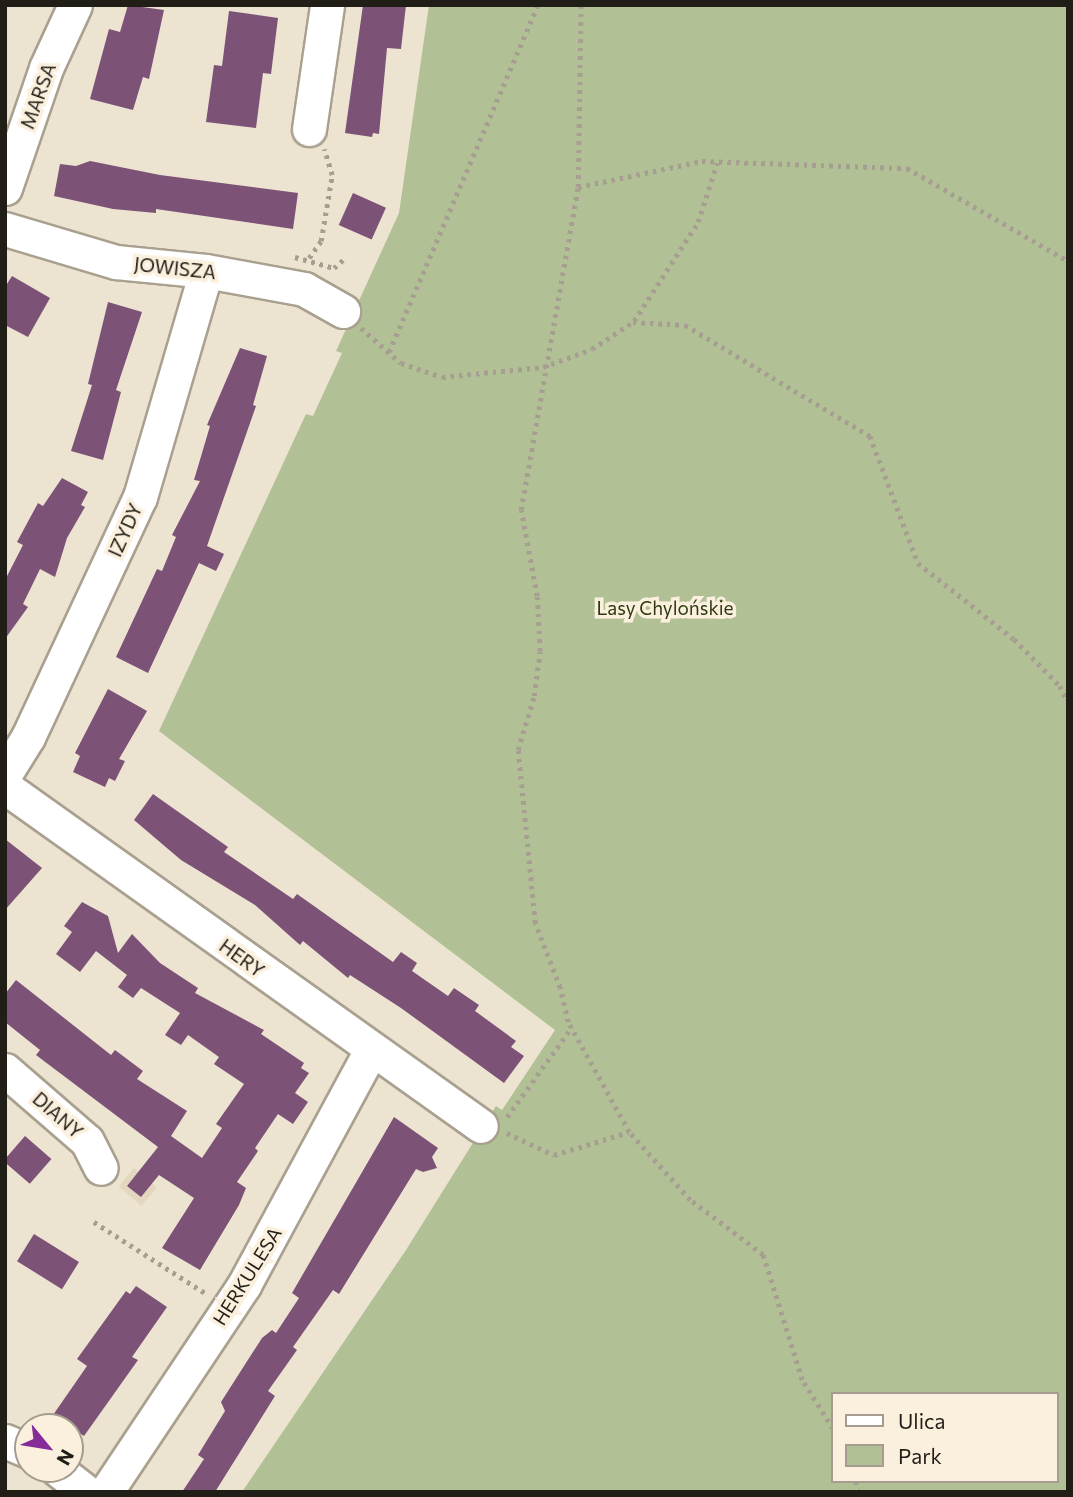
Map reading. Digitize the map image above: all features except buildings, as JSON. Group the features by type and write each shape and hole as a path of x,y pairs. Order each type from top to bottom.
{"street":[{"name":"MARSA","path":"5,188 46,68 75,5"},
{"path":"309,129 327,5"},
{"name":"JOWISZA","path":"5,229 86,256 206,271 304,289 343,311"},
{"name":"IZYDY","path":"5,774 28,737 140,496 206,271"},
{"name":"HERY","path":"5,787 371,1050 484,1125"},
{"name":"HERKULESA","path":"107,1492 258,1261 371,1050"},
{"name":"DIANY","path":"5,1070 87,1141 101,1168"}],"path":[{"path":"389,352 538,5"},
{"path":"581,5 578,187 543,367 521,510 537,596 540,650 534,696 518,750 535,923 572,1027 629,1132 690,1200 763,1255 802,1380 832,1427"},
{"path":"309,129 330,160 332,175 321,241 309,258"},
{"path":"578,187 702,161 907,168 1068,261"},
{"path":"343,311 401,363 442,377 543,367 592,349 633,322 698,222 717,163"},
{"path":"633,322 685,325 870,436 918,563 1014,639 1060,686 1068,702"},
{"path":"484,1125 507,1117 572,1027"},
{"path":"484,1125 554,1155 629,1132"},
{"path":"94,1222 211,1297"}],"shaded area":[{"path":"134,1168 157,1187 142,1206 119,1186"}],"green space":[{"name":"Lasy Chylońskie","path":"429,5 1068,5 1068,1492 242,1492 406,1250 496,1106 502,1110 555,1030 159,731 306,414 313,416 342,353 336,351 399,213"}]}
